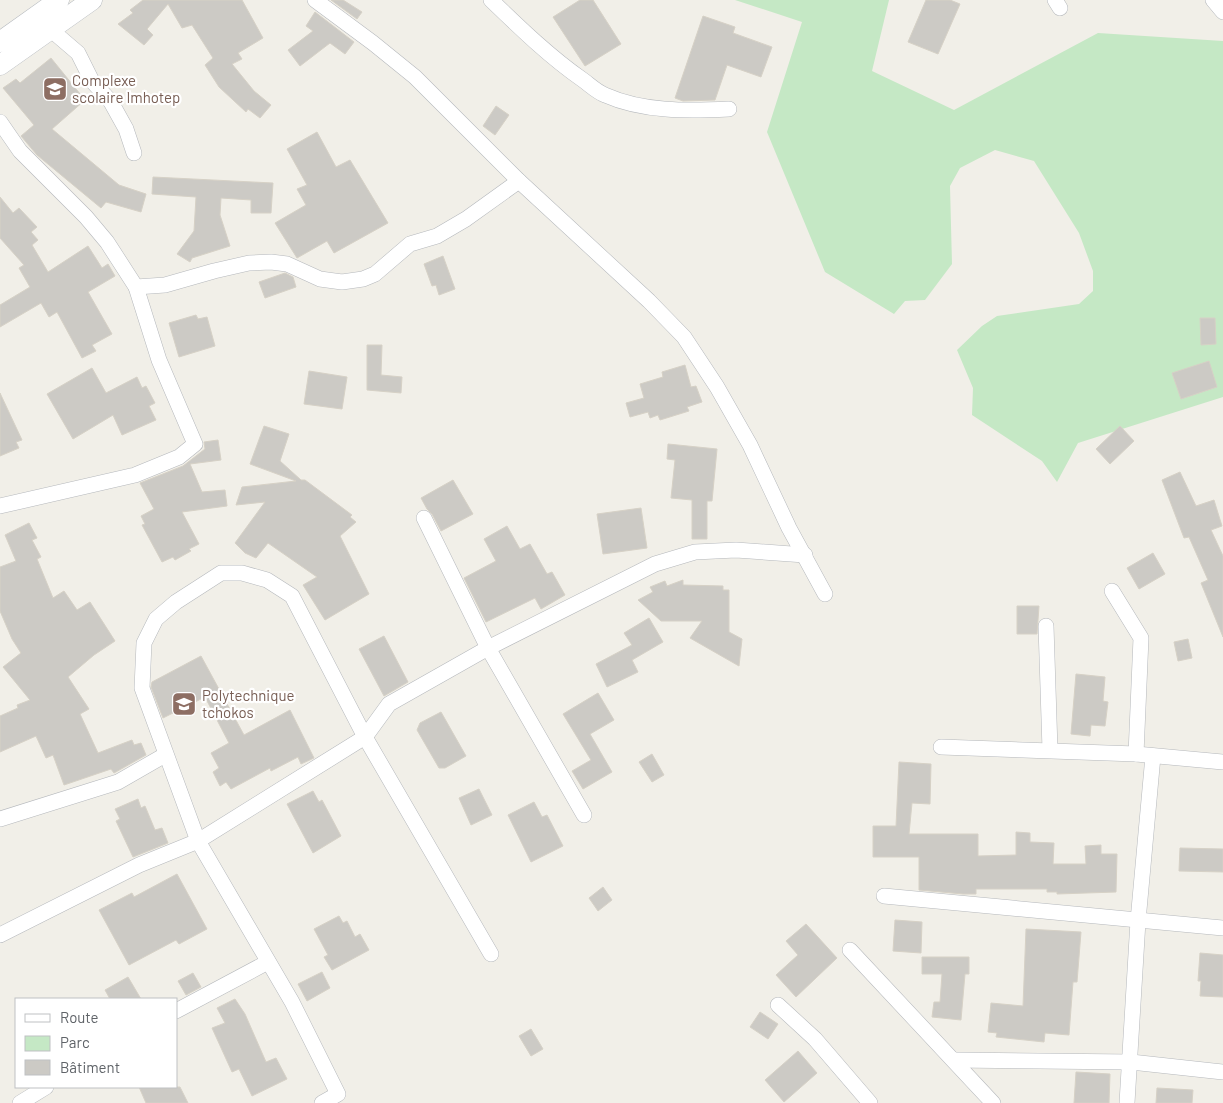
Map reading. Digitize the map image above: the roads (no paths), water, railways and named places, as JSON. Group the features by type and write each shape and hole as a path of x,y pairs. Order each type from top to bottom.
{"main road":[{"path":"0,42 59,0"},
{"path":"0,64 92,0"}],"street":[{"path":"315,0 374,43 415,77 519,181 649,301 684,337 717,387 750,445 789,528 825,594"},
{"path":"491,0 568,70 603,95 623,102 653,108 695,111 729,109"},
{"path":"1213,0 1223,12"},
{"path":"50,29 78,53 92,82 111,102 126,128 134,153"},
{"path":"0,122 20,152 86,217 102,236 136,287 160,360 194,444 179,456 135,474 0,506"},
{"path":"136,287 165,285 231,267 271,262 287,264 320,279 342,282 363,279 375,274 410,244 437,236 466,219 519,181"},
{"path":"424,518 488,648 584,815"},
{"path":"0,935 139,865 198,841 365,737 389,704 488,648 655,564 695,552 736,550 805,555"},
{"path":"322,1103 338,1094 292,1002 198,841 142,688 144,643 156,619 176,602 221,573 242,573 267,580 292,596 365,737 491,954"},
{"path":"1112,591 1141,638 1136,754"},
{"path":"1046,626 1050,750"},
{"path":"941,747 1136,754 1223,762"},
{"path":"0,819 118,782 165,755"},
{"path":"1128,1103 1138,921 1153,756"},
{"path":"884,896 1223,928"},
{"path":"850,950 993,1103"},
{"path":"178,1010 268,962"},
{"path":"778,1005 814,1039 870,1103"},
{"path":"954,1060 1130,1062 1223,1072"},
{"path":"20,1103 44,1088"}],"place":[{"name":"Complexe scolaire Imhotep","path":"55,89"},
{"name":"Polytechnique tchokos","path":"184,704"}]}
